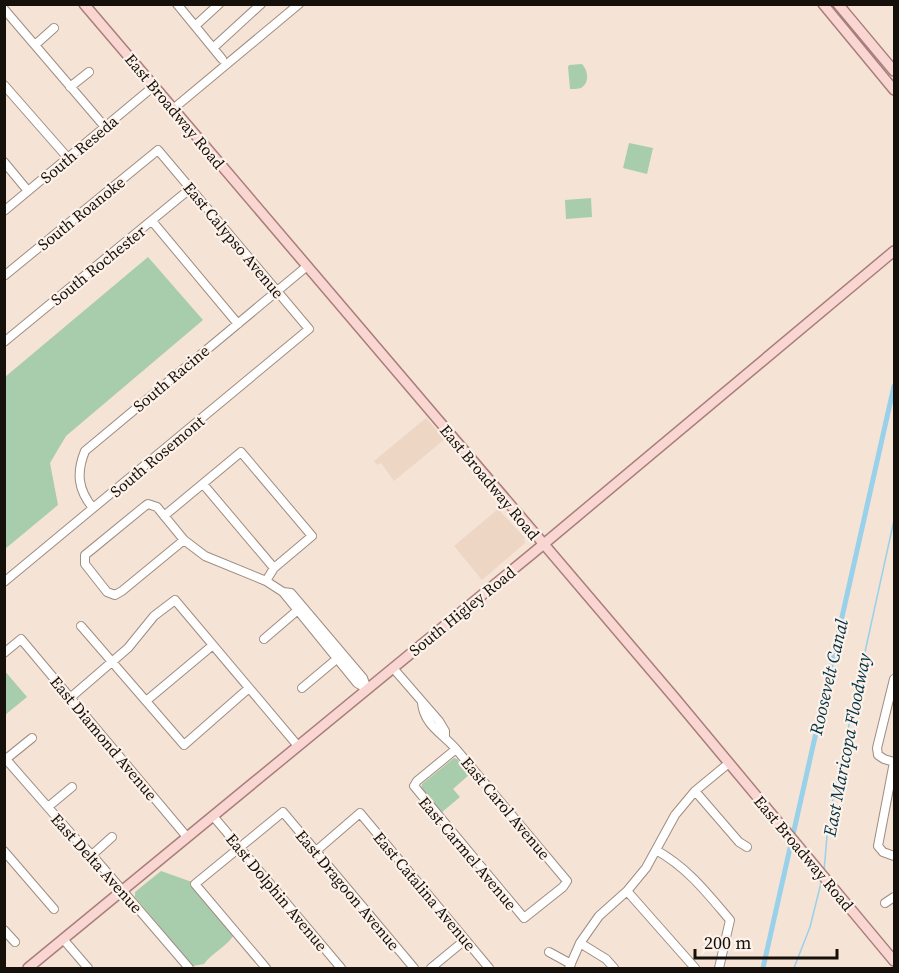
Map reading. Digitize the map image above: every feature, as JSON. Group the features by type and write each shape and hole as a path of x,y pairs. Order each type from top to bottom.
{"main road":[{"name":"East Broadway Road","path":"84,4 894,960"},
{"path":"838,4 894,71"},
{"path":"823,5 836,11 849,25 855,24"},
{"path":"823,5 894,90"},
{"name":"South Higley Road","path":"28,969 894,252"}],"street":[{"path":"195,26 219,4"},
{"path":"213,48 261,4"},
{"path":"173,109 299,4"},
{"path":"177,5 222,59"},
{"path":"4,9 105,127"},
{"path":"35,45 54,28"},
{"path":"70,87 89,72"},
{"path":"4,85 68,158"},
{"name":"South Reseda","path":"4,211 154,86"},
{"name":"East Calypso Avenue","path":"158,150 309,329"},
{"name":"South Roanoke","path":"4,276 158,150"},
{"path":"4,162 28,191"},
{"name":"South Rochester","path":"4,342 191,189"},
{"path":"152,221 238,324"},
{"name":"South Racine","path":"93,508 85,498 79,484 78,473 86,452 306,267"},
{"name":"South Rosemont","path":"4,582 309,329"},
{"path":"165,516 241,452 312,536 274,568 266,580"},
{"path":"203,484 274,568"},
{"path":"184,540 118,594 107,592 85,564 85,555 145,506 148,504 157,507 184,540 205,556 266,580 283,592 291,593 300,609 340,656 363,678 368,689"},
{"path":"70,698 112,663 128,648 154,616 175,600 298,746"},
{"path":"264,639 300,609"},
{"path":"81,626 184,745 249,688"},
{"name":"East Diamond Avenue","path":"4,653 21,639 187,837"},
{"path":"146,702 213,645"},
{"path":"302,688 340,656"},
{"name":"East Carol Avenue","path":"393,668 422,703 422,710 432,727 439,735 445,736 567,881 563,887 524,918"},
{"path":"894,679 891,709 877,748 878,755 894,762 878,846 883,852 894,856"},
{"path":"5,758 32,738"},
{"name":"East Carmel Avenue","path":"456,749 414,786 524,918"},
{"name":"East Delta Avenue","path":"5,758 74,837 93,855 189,969"},
{"path":"549,952 570,966 580,944 599,916 627,891 646,868 675,815 695,791 729,763"},
{"path":"48,807 72,787"},
{"path":"695,791 739,842 747,848"},
{"name":"East Dragoon Avenue","path":"240,847 283,812 414,969"},
{"name":"East Catalina Avenue","path":"316,851 360,813 489,969"},
{"name":"East Dolphin Avenue","path":"213,816 341,969"},
{"path":"93,855 112,837"},
{"path":"240,847 195,884 266,969"},
{"path":"656,850 686,869 730,920 719,969"},
{"path":"4,851 54,909"},
{"path":"627,891 695,969"},
{"path":"885,903 894,897"},
{"path":"4,930 15,942"},
{"path":"63,939 88,969"},
{"path":"431,969 465,940"},
{"path":"580,944 606,959 614,969"}],"shaded area":[{"path":"426,418 445,439 394,481 381,463 377,465 374,461"},
{"path":"498,509 524,537 525,543 482,580 454,546"}],"green space":[{"path":"582,64 587,73 586,83 581,88 570,89 568,67"},
{"path":"629,143 653,148 647,174 623,168"},
{"path":"591,198 592,217 566,219 565,200"},
{"path":"148,257 203,320 66,436 50,463 58,505 5,549 5,377"},
{"path":"4,670 27,697 5,715 4,715"},
{"path":"454,758 470,774 453,789 460,797 441,813 421,789 422,784"},
{"path":"161,871 192,882 194,890 233,936 204,964 193,966 135,897 135,892"}],"waterway":[{"name":"Roosevelt Canal","path":"763,968 894,386"},
{"name":"East Maricopa Floodway","path":"824,871 834,793 894,520"},
{"name":"East Maricopa Floodway","path":"794,968 810,927 822,879"}]}
